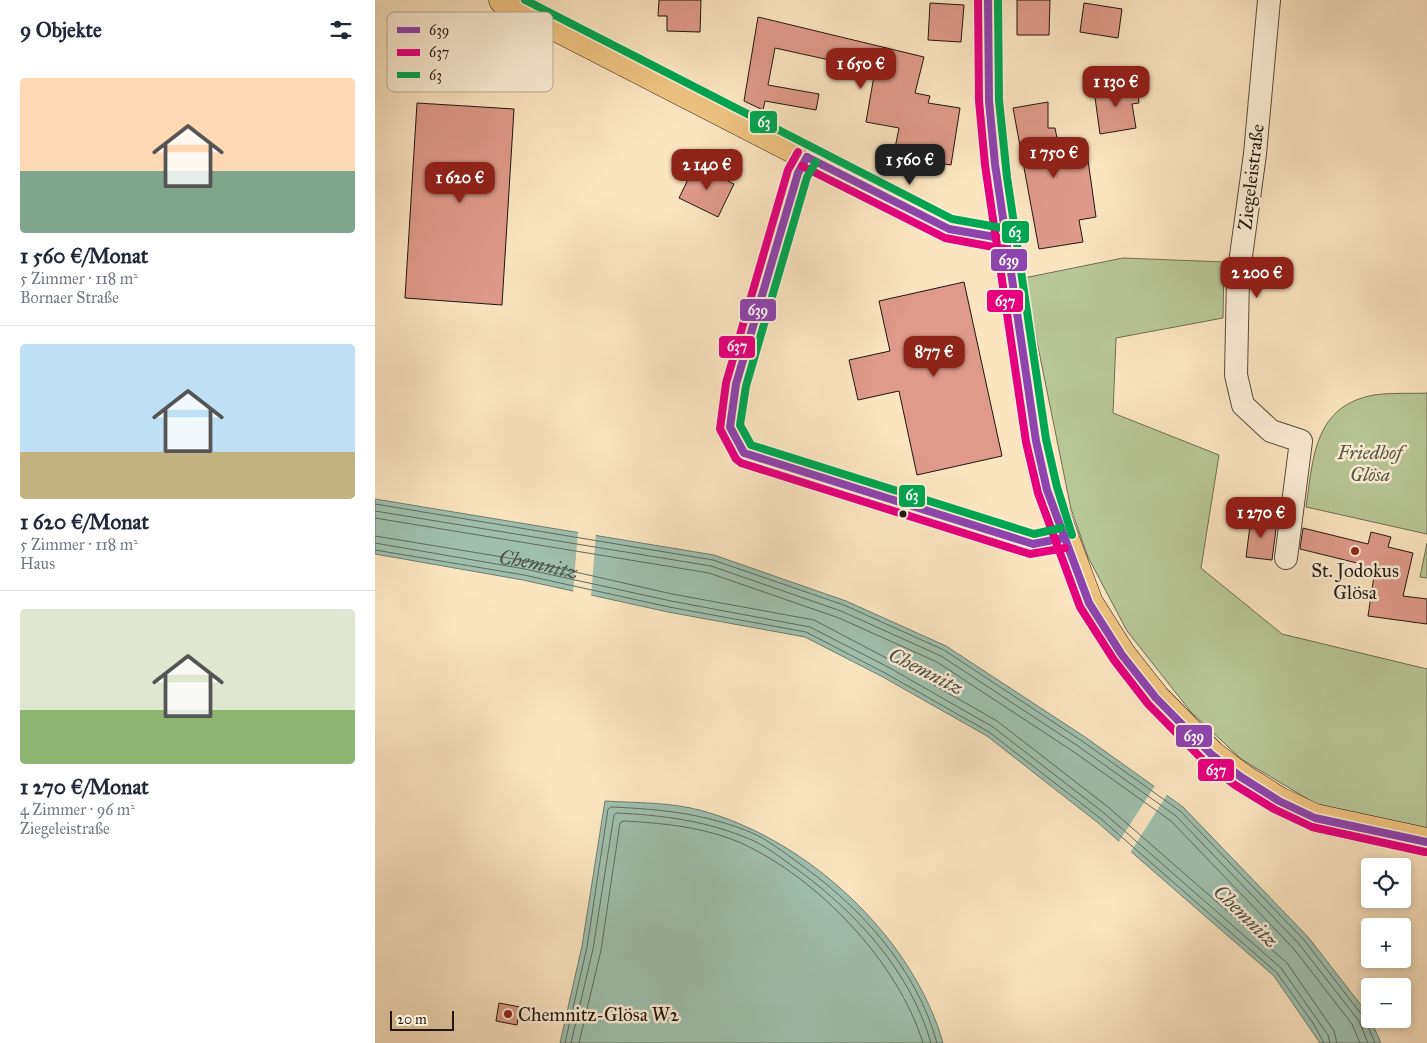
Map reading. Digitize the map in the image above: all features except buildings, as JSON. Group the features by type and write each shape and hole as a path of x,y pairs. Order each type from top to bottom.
{"main road":[{"path":"503,0 526,12"},
{"path":"988,0 989,101 1006,239 1036,441 1047,490 1089,603 1122,655 1156,698 1212,755 1241,777 1279,801 1315,818 1427,842"},
{"path":"553,26 949,229 1006,239"}],"street":[{"name":"Ziegeleistraße","path":"1269,0 1255,154 1238,278 1236,375 1243,405 1271,431 1301,441 1286,558"}],"green space":[{"path":"1123,258 1224,262 1223,318 1116,338 1113,413 1219,455 1201,568 1282,634 1427,669 1427,832 1316,804 1241,759 1191,712 1127,631 1088,557 1071,509 1024,278"},
{"name":"Friedhof Glösa","path":"1427,393 1427,534 1306,507 1314,455 1319,439 1326,425 1337,412 1351,403 1369,396"},
{"path":"1427,543 1427,578 1420,577"}],"water":[{"name":"Chemnitz","path":"375,499 714,555 846,601 946,646 1085,737 1183,807 1308,937 1361,1005 1361,1028 1374,1028 1381,1043 1320,1043 1274,976 1097,822 987,736 883,677 805,637 668,612 523,580 375,554"},
{"path":"605,801 666,804 703,811 742,825 781,845 817,869 851,898 882,931 908,966 928,1004 943,1043 560,1043 582,946"}],"pier":[{"path":"578,531 596,533 591,597 573,593"},
{"path":"1156,784 1168,793 1130,853 1118,843"}],"transit line":[{"name":"63","path":"525,0 548,12"},
{"name":"637","path":"978,0 979,101 985,165 1026,442 1038,493 1080,607 1114,660 1148,704 1205,762 1235,785 1274,809 1312,827 1425,852"},
{"name":"639","path":"988,0 989,101 995,164 1036,441 1047,490 1089,603 1122,655 1156,698 1212,755 1241,777 1279,801 1315,818 1427,842"},
{"name":"63","path":"998,0 999,100 1007,177 1046,439 1057,487 1072,535"},
{"name":"63","path":"553,14 952,219 1008,229"},
{"name":"637","path":"798,152 788,170 726,383 720,429 736,459 741,463 1030,554 1065,548"},
{"name":"639","path":"807,157 798,173 736,384 730,427 744,453 1033,544 1063,538"},
{"name":"639","path":"807,157 949,229 1006,239"},
{"name":"63","path":"816,162 807,177 746,386 740,425 751,445 1034,534 1061,528"},
{"name":"637","path":"802,166 945,238 1004,249"}],"place":[{"name":"St. Jodokus Glösa","path":"1355,551"},
{"name":"Chemnitz-Glösa W2","path":"508,1014"}]}
